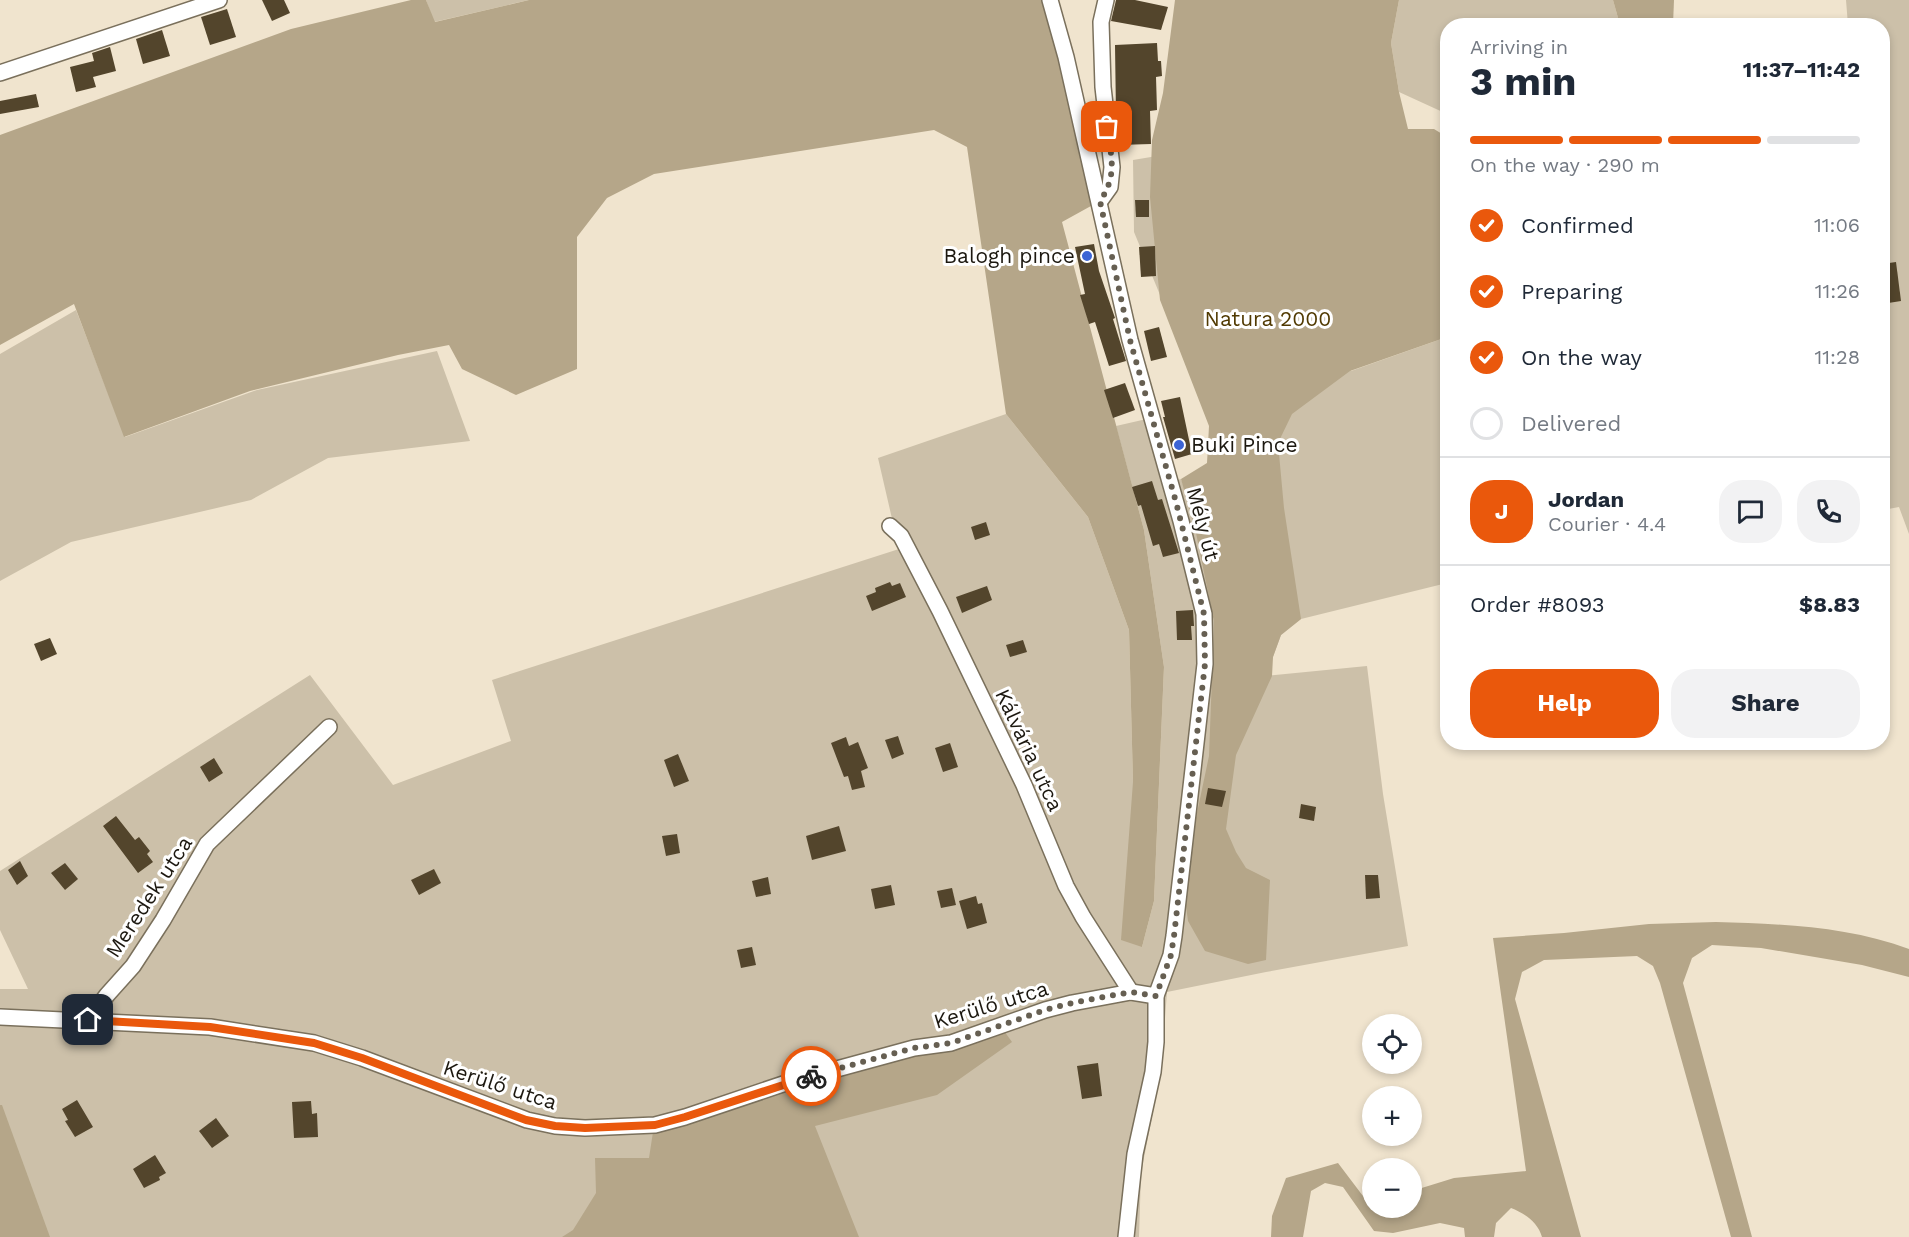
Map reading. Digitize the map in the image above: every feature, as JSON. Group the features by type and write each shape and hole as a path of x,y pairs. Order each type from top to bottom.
{"street":[{"path":"0,73 219,0"},
{"name":"Mély út","path":"1050,0 1100,201 1130,340 1181,521 1204,614 1206,631 1205,664 1174,936 1171,955 1156,996"},
{"path":"1100,201 1110,187 1112,167 1102,87 1101,22 1106,0"},
{"name":"Kálvária utca","path":"890,526 901,536 940,611 1024,785 1066,886 1131,992"},
{"name":"Meredek utca","path":"88,1020 107,994 133,966 164,920 207,844 329,727"},
{"name":"Kerülő utca","path":"0,1017 210,1027 314,1043 362,1058 526,1120 555,1126 585,1128 655,1125 789,1082 914,1048 951,1043 1045,1010 1131,992 1156,996"},
{"path":"1126,1237 1135,1154 1153,1072 1156,1042 1156,996"}],"green space":[{"path":"411,0 426,0 435,22 529,0 1050,0 1100,201 1062,222 1144,530 1164,667 1154,901 1142,947 1121,940 1133,782 1129,630 1088,517 1006,414 967,147 934,130 654,174 607,198 577,237 577,369 516,395 462,369 449,345 250,391 124,437 74,304 0,345 0,135 291,29"},
{"path":"426,0 529,0 434,22"},
{"name":"Natura 2000","path":"1175,0 1399,0 1391,43 1408,129 1434,129 1440,133 1440,339 1350,371 1292,414 1278,443 1284,508 1301,619 1281,635 1273,657 1272,676 1236,755 1226,829 1246,868 1270,880 1266,960 1248,964 1205,951 1188,921 1184,892 1186,865 1209,756 1214,622 1196,533 1181,479 1207,463 1209,426 1160,300 1150,197 1152,140 1163,93"},
{"path":"1399,0 1613,0 1618,18 1440,18 1440,111 1399,92 1391,43"},
{"path":"1613,0 1674,0 1673,18 1618,18"},
{"path":"1846,0 1909,0 1909,534 1899,507 1890,509 1890,18 1847,18"},
{"path":"1157,156 1351,371 1440,339 1440,585 1301,619 1281,635 1266,676 1367,666 1383,794 1408,946 1167,992 1161,1071 1141,1173 1139,1237 0,1237 0,989 28,989 0,930 0,871 310,675 393,785 511,741 492,680 899,549 878,458 1006,414 1088,517 1129,630 1133,782 1142,947 1154,901 1164,667 1144,530 1116,426 1151,418 1171,482 1181,479 1183,484 1211,466 1215,428 1134,232 1133,160","holes":["1199,542 1222,622 1212,682 1214,622"]},
{"path":"76,310 125,437 257,390 437,351 470,441 328,458 251,500 71,542 0,581 0,354"},
{"path":"1716,922 1789,925 1862,935 1909,949 1909,977 1862,965 1761,948 1712,945 1692,958 1683,983 1752,1237 1731,1237 1660,983 1653,966 1637,956 1544,960 1522,972 1515,999 1581,1237 1542,1237 1530,1219 1511,1208 1496,1223 1494,1237 1465,1237 1464,1228 1440,1223 1393,1233 1374,1231 1365,1218 1422,1218 1422,1188 1454,1178 1526,1171 1493,938 1649,924"},
{"path":"1002,1028 1012,1042 937,1095 815,1126 859,1237 562,1237 573,1230 596,1193 595,1158 649,1158 653,1132 704,1119 809,1083"},
{"path":"0,1105 2,1105 50,1237 0,1237"},
{"path":"1338,1163 1362,1195 1362,1214 1343,1187 1325,1183 1311,1191 1303,1237 1271,1237 1272,1216 1286,1178"}],"building":[{"path":"262,0 284,0 290,13 272,21"},
{"path":"1116,0 1135,0 1168,7 1161,30 1111,21"},
{"path":"227,9 236,37 210,45 201,17"},
{"path":"162,30 170,56 143,64 136,39"},
{"path":"1157,43 1162,76 1156,77 1157,110 1150,111 1151,144 1119,145 1115,45"},
{"path":"110,47 116,71 93,77 96,87 76,92 70,67 94,61 92,53"},
{"path":"36,94 39,107 0,114 0,101"},
{"path":"1135,200 1149,200 1149,217 1136,217"},
{"path":"1094,244 1099,271 1115,318 1113,319 1126,361 1109,366 1095,322 1089,324 1080,295 1085,294 1075,247"},
{"path":"1155,246 1156,276 1141,277 1139,247"},
{"path":"1896,262 1901,301 1890,303 1890,263"},
{"path":"1159,327 1167,357 1151,361 1144,331"},
{"path":"1125,383 1135,410 1113,418 1104,390"},
{"path":"1180,397 1192,454 1175,459 1163,417 1165,417 1161,401"},
{"path":"1152,481 1158,500 1162,499 1179,553 1163,557 1159,544 1153,546 1141,505 1138,506 1132,487"},
{"path":"986,522 990,535 975,540 971,527"},
{"path":"890,582 892,586 900,583 906,597 872,611 866,596 876,592 875,588"},
{"path":"987,586 992,600 962,613 956,597"},
{"path":"1193,610 1192,640 1177,640 1176,611"},
{"path":"50,638 57,654 41,661 34,644"},
{"path":"1023,640 1027,652 1010,657 1006,645"},
{"path":"898,736 904,754 892,759 885,740"},
{"path":"846,737 849,746 858,742 868,768 861,771 865,787 852,790 848,776 844,777 831,743"},
{"path":"950,743 958,767 943,772 935,748"},
{"path":"678,754 689,781 674,787 664,760"},
{"path":"214,758 223,773 209,782 200,767"},
{"path":"1208,788 1226,791 1222,807 1205,804"},
{"path":"1301,804 1316,807 1314,821 1299,818"},
{"path":"116,816 135,840 139,837 150,851 147,854 153,862 138,873 103,826"},
{"path":"839,826 846,851 812,860 806,836"},
{"path":"677,834 680,853 666,856 662,836"},
{"path":"20,861 28,876 17,885 8,870"},
{"path":"65,863 78,879 65,890 51,873"},
{"path":"434,869 441,883 419,895 411,880"},
{"path":"1365,875 1378,875 1380,898 1366,899"},
{"path":"768,877 771,894 756,897 752,881"},
{"path":"891,885 895,905 875,909 871,889"},
{"path":"952,888 956,905 941,908 937,891"},
{"path":"976,896 978,904 982,903 987,923 967,929 959,901"},
{"path":"752,947 756,965 741,968 737,950"},
{"path":"1098,1063 1102,1096 1082,1099 1077,1066"},
{"path":"77,1100 93,1127 75,1137 65,1121 68,1120 62,1109"},
{"path":"311,1101 312,1114 317,1113 318,1137 294,1138 292,1102"},
{"path":"216,1118 229,1136 212,1148 199,1131"},
{"path":"155,1155 166,1173 159,1177 160,1180 144,1188 133,1169"}],"way so far":[{"path":"811,1076 914,1048 951,1043 1045,1010 1072,1003 1131,992 1156,996 1171,955 1205,664 1204,614 1181,521 1130,340 1100,201 1110,187 1112,167 1107,127"}],"place":[{"name":"Balogh pince","path":"1087,256"},
{"name":"Buki Pince","path":"1179,445"}],"route":[{"path":"88,1020 210,1027 314,1043 362,1058 526,1120 555,1126 585,1128 655,1125 811,1076"}]}
